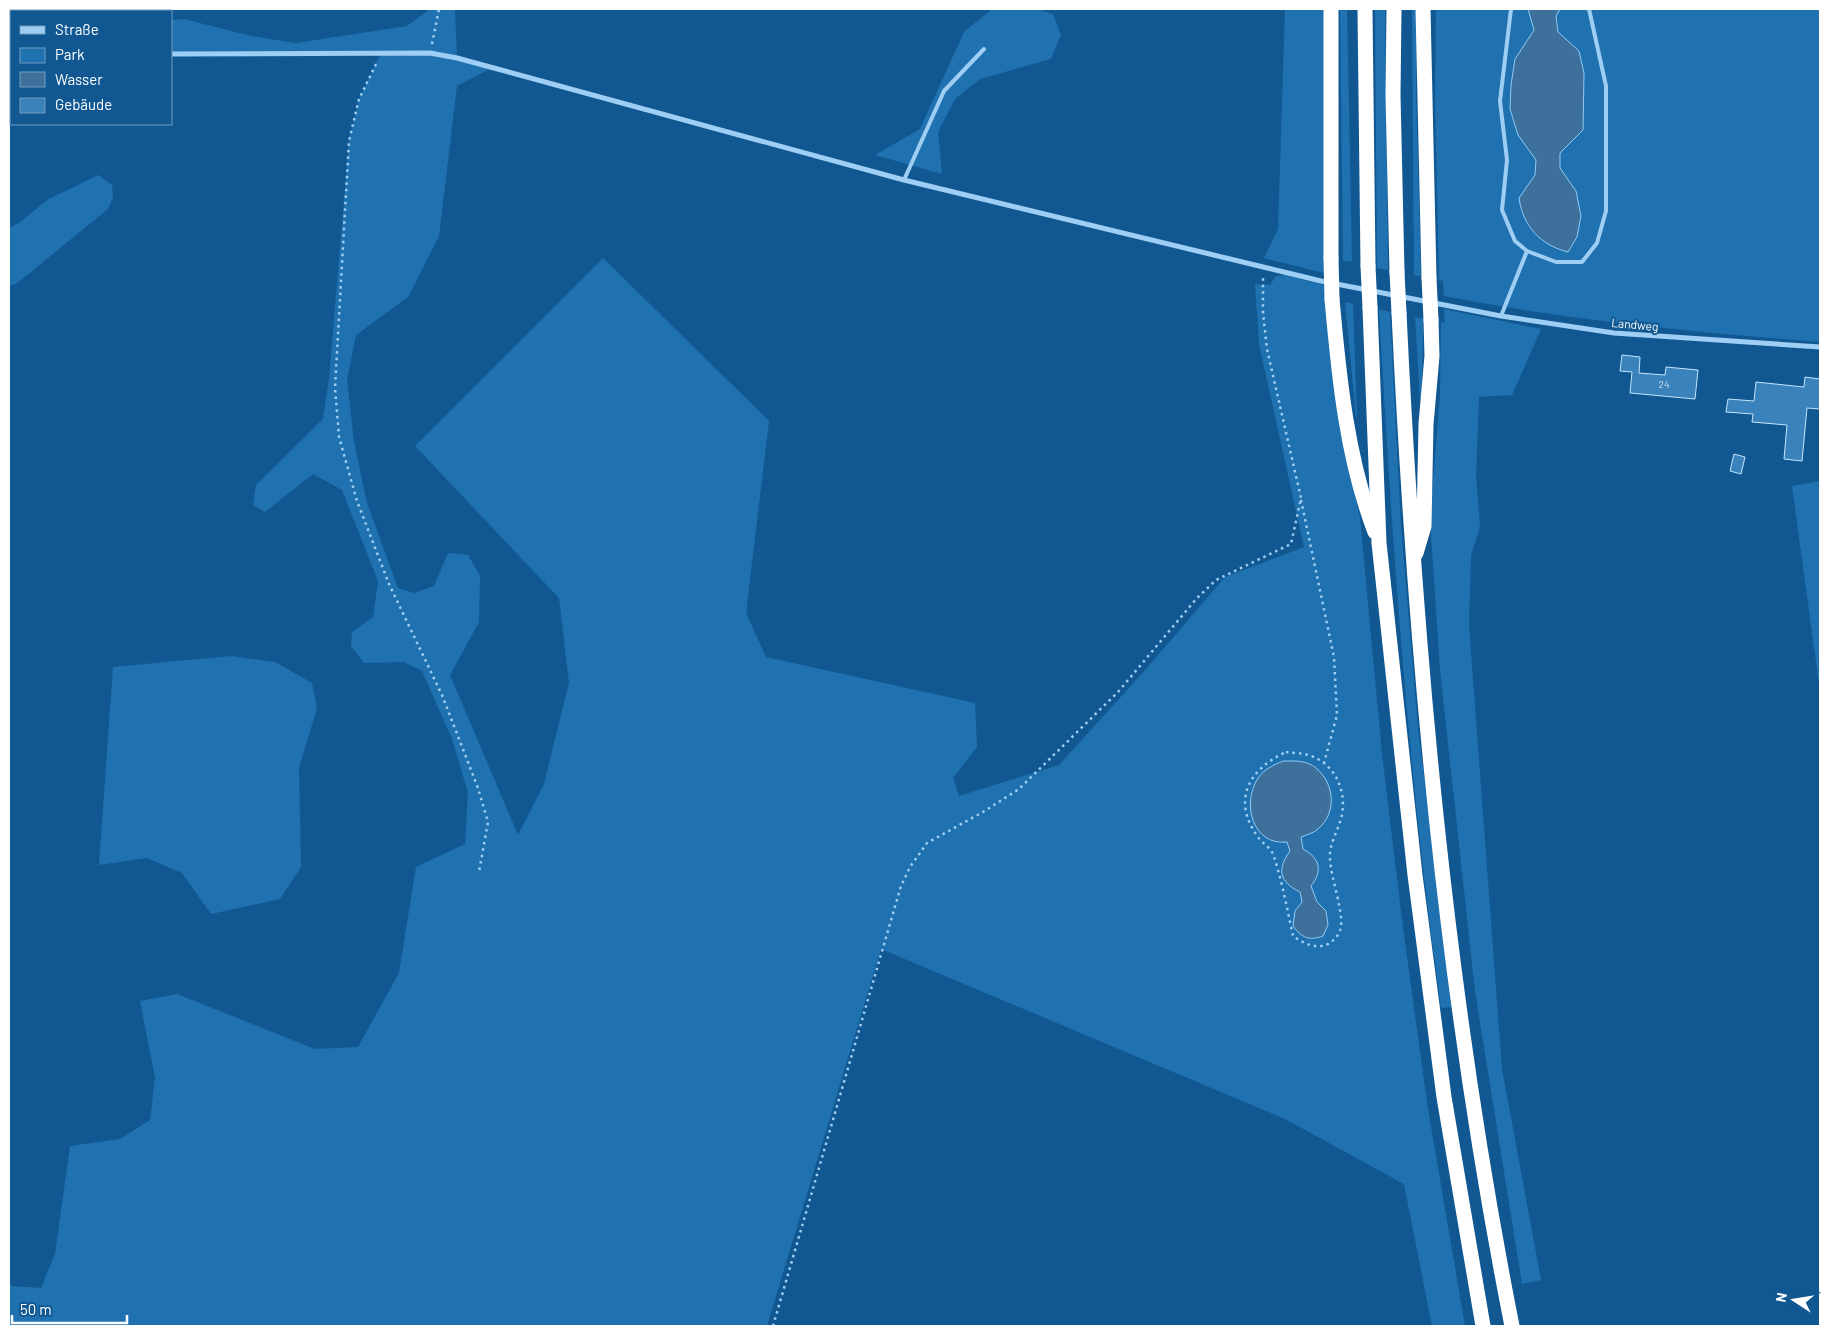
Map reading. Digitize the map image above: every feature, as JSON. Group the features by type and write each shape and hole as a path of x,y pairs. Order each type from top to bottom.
{"highway":[{"path":"1330,9 1332,300 1341,393 1366,508 1379,543"},
{"path":"1365,9 1364,100 1368,266 1379,543 1415,874 1432,1008 1459,1192 1483,1326"},
{"path":"1394,9 1393,95 1398,313 1412,564 1442,874 1473,1095 1512,1326"},
{"path":"1412,564 1424,526 1426,424 1432,356 1423,9"}],"street":[{"name":"Landweg","path":"172,54 430,53 457,58 904,180 1263,265 1320,281 1501,316 1614,333 1820,347"}],"lane":[{"path":"1511,9 1500,101 1507,160 1502,210 1515,241 1527,251 1556,262 1582,262 1597,243 1606,211 1606,86 1589,9"},
{"path":"904,180 944,91 984,49"},
{"path":"1501,316 1527,251"}],"path":[{"path":"430,53 439,9"},
{"path":"381,53 359,99 349,141 336,388 339,437 357,501 390,584 442,695 478,788 488,822 479,872"},
{"path":"1263,265 1263,313 1267,349 1301,498 1334,657 1337,715 1324,763"},
{"path":"773,1326 901,886 910,867 927,843 983,812 1019,789 1118,692 1197,598 1216,580 1291,544 1301,498"},
{"path":"1286,752 1309,755 1324,763 1337,775 1343,796 1341,818 1333,839 1330,857 1341,926 1336,939 1326,945 1307,945 1293,936 1272,852 1258,837 1246,811 1245,798 1252,777 1267,761 1286,752"}],"green space":[{"path":"430,9 455,9 457,58 492,68 457,86 439,236 408,297 356,335 347,380 354,442 367,503 398,588 414,593 434,586 448,553 468,555 480,576 479,622 450,675 518,835 544,784 569,683 559,598 415,446 603,258 769,421 746,613 766,657 975,703 977,747 953,778 959,796 1059,765 1146,669 1225,577 1304,547 1259,344 1255,284 1270,285 1276,276 1285,275 1324,285 1336,397 1360,518 1382,754 1403,928 1428,1109 1465,1326 1432,1326 1404,1184 1285,1119 881,949 767,1326 9,1326 9,1282 12,1286 41,1288 55,1254 70,1146 120,1139 150,1120 155,1078 140,1001 177,994 315,1049 358,1047 399,973 416,867 465,844 468,793 452,739 422,671 404,662 364,663 351,646 352,632 373,617 378,581 342,490 313,474 265,512 253,505 256,485 323,419 329,379 349,141 359,99 381,53 172,54 172,20 184,19 251,36 296,43 407,26"},
{"path":"1038,9 1053,14 1061,35 1051,59 980,79 955,99 938,132 942,174 875,155 920,129 964,32 991,10"},
{"path":"1285,9 1324,9 1324,273 1264,258 1278,229"},
{"path":"1340,9 1347,9 1352,262 1343,261"},
{"path":"1375,9 1385,9 1388,270 1377,268"},
{"path":"1412,9 1417,9 1416,91 1421,276 1414,275"},
{"path":"1436,9 1820,9 1820,342 1631,324 1537,312 1444,296 1443,281 1439,280 1435,102"},
{"path":"98,175 112,185 113,197 108,209 16,284 9,286 9,228 19,223 47,200"},
{"path":"1345,302 1353,304 1357,417 1356,417"},
{"path":"1379,309 1390,312 1401,526 1418,728 1452,1007 1441,1008 1419,834 1402,659"},
{"path":"1444,309 1541,329 1512,395 1479,397 1476,476 1480,527 1471,555 1469,626 1502,1069 1541,1280 1522,1284 1475,991 1440,670 1430,520 1440,394 1441,322 1445,323"},
{"path":"1415,317 1423,319 1422,400 1420,400"},
{"path":"1820,481 1820,691 1792,486"},
{"path":"231,656 275,662 312,683 317,708 299,768 301,867 280,899 211,914 182,873 147,858 99,865 113,667"}],"water":[{"path":"1528,9 1560,9 1556,16 1558,32 1579,51 1584,73 1583,130 1560,153 1560,168 1576,191 1581,216 1577,237 1568,252 1549,245 1535,233 1524,217 1519,198 1535,175 1536,160 1518,135 1510,109 1515,59 1534,30"},
{"path":"1283,761 1301,761 1312,765 1322,775 1330,790 1331,807 1324,822 1314,832 1301,837 1303,849 1313,856 1318,865 1317,875 1311,886 1317,902 1326,911 1328,925 1323,936 1310,938 1303,936 1293,926 1295,911 1302,902 1300,892 1288,884 1282,874 1283,864 1290,851 1287,842 1275,841 1266,837 1258,830 1253,821 1251,800 1253,788 1258,778 1266,770"}],"building":[{"path":"1622,355 1640,357 1639,373 1665,375 1666,367 1698,370 1695,399 1630,393 1632,372 1620,371"},
{"path":"1805,377 1820,379 1820,409 1807,408 1802,461 1784,459 1787,425 1752,422 1753,414 1726,412 1728,399 1754,401 1756,382 1804,387"},
{"path":"1734,454 1745,457 1741,474 1730,471"}]}
